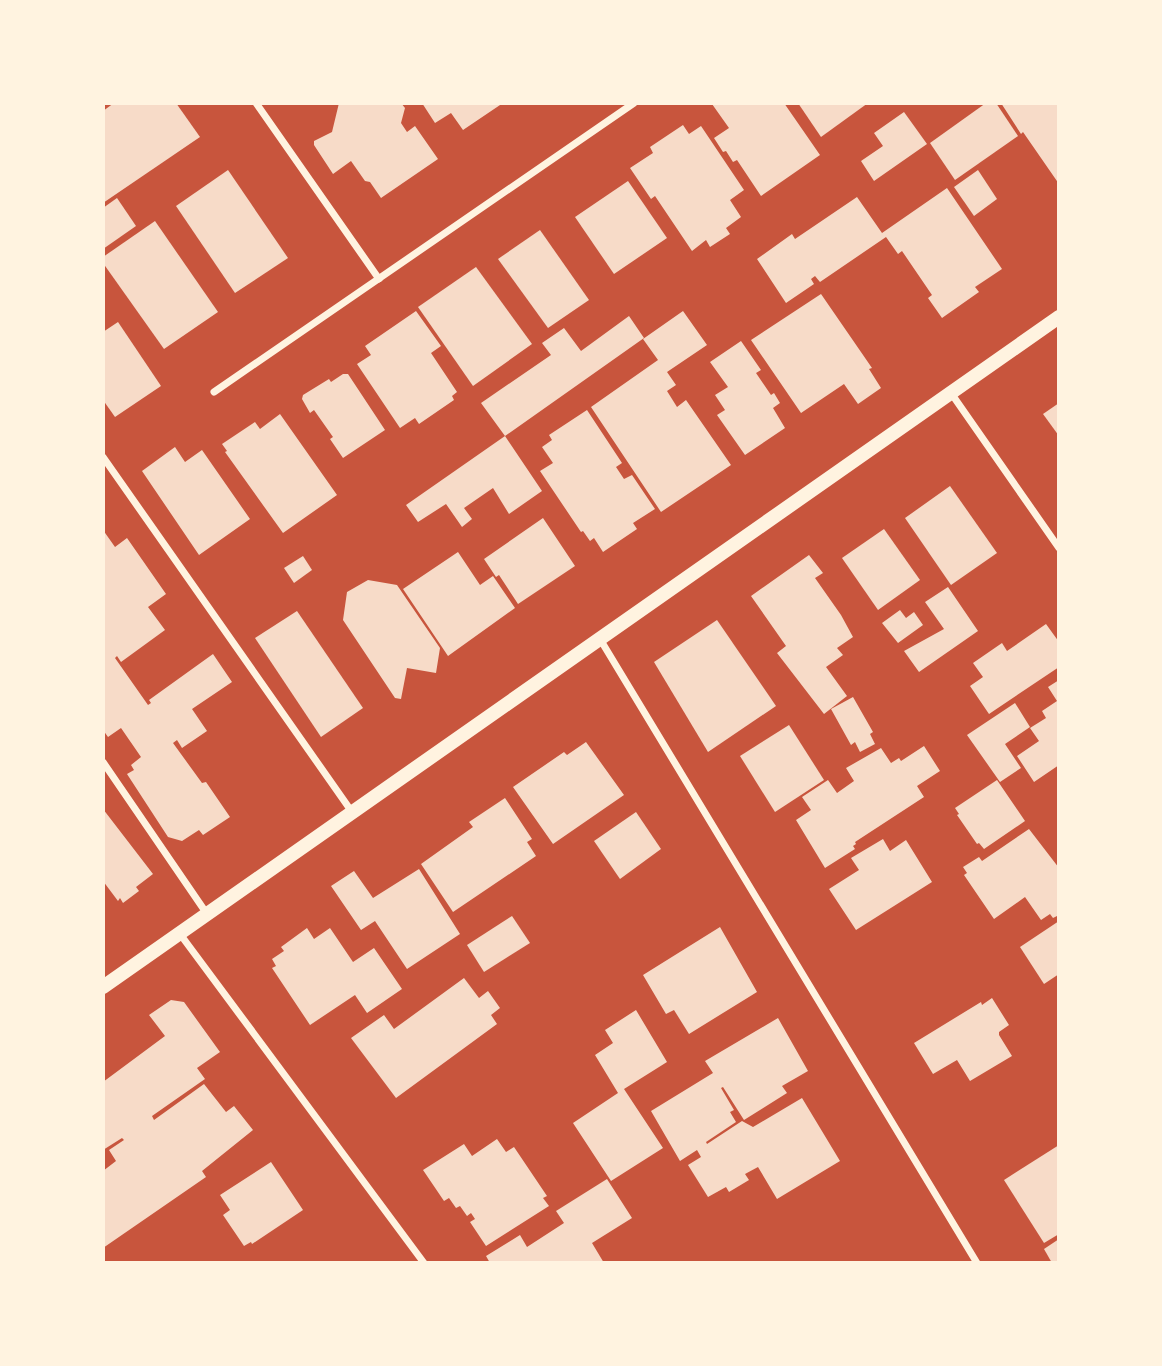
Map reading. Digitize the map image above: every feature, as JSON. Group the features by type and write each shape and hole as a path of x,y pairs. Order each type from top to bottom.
{"main road":[{"path":"103,987 1059,317"}],"street":[{"path":"256,103 379,279"},
{"path":"214,392 634,103"},
{"path":"951,393 1059,548"},
{"path":"103,457 352,812"},
{"path":"600,639 976,1263"},
{"path":"103,762 207,914"},
{"path":"180,933 424,1263"}],"building":[{"path":"114,103 176,103 200,137 103,203 103,111"},
{"path":"339,103 401,103 405,108 401,123 407,132 415,126 438,159 381,198 351,161 333,174 314,141 332,132"},
{"path":"422,103 503,103 463,130 451,113 435,123"},
{"path":"713,103 784,103 820,155 761,196 737,160 733,162 714,138 729,128"},
{"path":"798,103 868,103 821,137"},
{"path":"986,103 996,103 1018,136 955,180 930,143"},
{"path":"1001,103 1059,103 1059,184 1023,132 1021,134"},
{"path":"904,112 927,144 874,181 861,161 883,146 874,133"},
{"path":"683,125 689,134 701,126 744,190 730,200 741,217 726,228 730,234 710,247 706,240 692,251 655,196 651,199 630,168 653,153 650,147"},
{"path":"228,170 288,258 235,293 176,206"},
{"path":"978,170 997,199 974,216 954,187"},
{"path":"628,181 667,238 614,274 575,217"},
{"path":"947,188 1002,269 975,287 979,292 942,318 928,298 932,295 902,251 898,254 886,237 820,282 815,276 811,279 814,284 786,303 757,259 792,234 795,239 857,197 882,233"},
{"path":"117,198 136,226 103,249 103,208"},
{"path":"155,221 218,312 164,349 103,263 103,257"},
{"path":"540,230 589,300 548,328 498,259"},
{"path":"476,267 532,344 473,386 418,307"},
{"path":"821,294 872,368 869,369 881,388 858,404 844,384 801,413 751,340"},
{"path":"416,311 441,346 431,353 457,392 452,396 454,400 419,424 415,418 400,428 357,364 371,355 365,346"},
{"path":"683,311 707,345 667,372 676,385 667,391 677,407 686,400 731,465 661,512 591,407 658,360 643,339"},
{"path":"629,316 644,338 505,436 481,403 551,355 542,343 564,328 581,351"},
{"path":"118,322 161,386 115,417 103,400 103,332"},
{"path":"741,341 761,370 756,373 780,403 773,408 785,428 745,455 717,415 725,410 715,395 728,387 710,362"},
{"path":"343,374 348,374 385,430 343,458 330,439 333,437 314,410 310,413 302,399 303,395 329,379 331,382"},
{"path":"1059,403 1059,436 1043,414"},
{"path":"587,410 622,463 616,467 624,479 632,475 655,509 633,523 637,529 603,552 594,538 590,541 583,531 581,532 540,471 553,463 542,447 552,440 549,435"},
{"path":"280,414 337,495 283,533 222,444 255,422 260,429"},
{"path":"505,436 542,491 509,514 493,488 464,508 472,519 462,527 446,504 418,522 406,505"},
{"path":"175,447 185,462 202,450 250,519 199,555 142,471"},
{"path":"950,486 997,553 951,585 905,518"},
{"path":"543,518 575,566 518,604 499,575 496,577 484,559"},
{"path":"884,529 920,580 878,610 842,558"},
{"path":"103,530 115,547 127,538 166,594 148,607 165,630 121,662 117,656 115,658 148,705 151,703 149,700 213,654 232,682 192,709 207,731 182,748 177,740 173,743 202,783 206,782 230,817 203,835 199,830 182,841 168,837 127,774 134,770 131,765 141,757 121,728 108,737 103,730"},
{"path":"458,552 480,585 493,576 515,608 448,656 403,589"},
{"path":"809,555 823,573 815,578 853,637 837,648 843,655 826,667 847,696 824,714 777,653 786,646 751,596"},
{"path":"303,556 312,570 294,583 284,568"},
{"path":"368,580 397,585 440,648 436,673 407,668 401,699 395,698 343,620 347,592"},
{"path":"948,587 978,631 919,672 904,651 944,629 925,602"},
{"path":"900,610 906,618 914,612 923,625 898,643 882,623"},
{"path":"297,611 363,708 321,737 255,638"},
{"path":"717,620 776,706 708,752 654,662"},
{"path":"1046,624 1059,642 1059,667 989,714 970,686 983,677 973,663 1002,643 1007,651"},
{"path":"1059,680 1059,765 1034,782 1017,756 1039,741 1030,728 1046,718 1042,711 1057,701 1048,687"},
{"path":"853,697 873,732 870,734 875,744 860,752 855,742 851,745 831,709"},
{"path":"1015,703 1030,727 1005,744 1021,768 1000,782 967,735"},
{"path":"789,725 824,780 775,812 740,756"},
{"path":"586,742 624,795 553,844 513,787 564,752 567,755"},
{"path":"924,746 940,771 917,786 924,797 855,842 855,849 825,868 796,820 811,810 802,797 828,780 837,793 854,781 846,768 881,748 891,763 899,758 901,761"},
{"path":"997,780 1025,821 984,849 977,844 955,808"},
{"path":"505,798 532,839 527,842 536,856 453,912 421,864 473,827 469,822"},
{"path":"103,809 153,874 136,887 139,891 123,903 120,898 118,901 103,881"},
{"path":"636,812 661,849 620,879 594,841"},
{"path":"1029,829 1059,868 1059,915 1053,918 1050,914 1041,920 1025,897 994,919 964,875 967,873 963,867 979,857 982,861"},
{"path":"883,839 890,851 906,840 932,882 856,930 829,889 859,870 851,858"},
{"path":"419,869 460,934 407,969 375,921 361,930 331,886 354,871 373,898"},
{"path":"512,916 530,943 484,972 467,945"},
{"path":"1059,921 1059,974 1044,984 1020,947"},
{"path":"720,927 757,992 689,1034 674,1010 666,1014 643,975"},
{"path":"307,928 314,939 330,928 353,962 374,948 402,989 367,1013 355,995 310,1025 272,968 276,966 272,959 284,951 281,947"},
{"path":"464,978 479,998 488,991 500,1008 491,1015 497,1024 396,1098 351,1038 384,1015 394,1029"},
{"path":"992,998 1009,1025 999,1032 999,1035 1012,1056 970,1081 957,1060 933,1074 914,1043"},
{"path":"171,1000 184,1002 220,1052 197,1068 205,1079 152,1116 154,1120 204,1084 226,1112 234,1106 253,1130 202,1171 206,1177 103,1248 103,1171 116,1161 109,1150 124,1140 122,1138 103,1150 103,1082 165,1036 149,1015"},
{"path":"636,1010 667,1062 624,1089 663,1148 611,1181 573,1123 618,1093 595,1055 613,1043 605,1030"},
{"path":"778,1018 808,1071 782,1086 787,1093 744,1120 723,1087 721,1088 734,1110 730,1112 736,1122 706,1142 707,1144 742,1121 753,1127 802,1098 840,1161 777,1199 758,1167 745,1174 749,1180 729,1192 726,1187 708,1197 688,1165 701,1157 697,1150 680,1161 651,1111 713,1073 705,1061"},
{"path":"497,1139 506,1152 514,1147 547,1196 543,1198 549,1206 486,1246 470,1222 475,1219 471,1213 467,1216 460,1206 456,1208 449,1198 444,1201 423,1170 464,1144 472,1156"},
{"path":"1059,1145 1059,1234 1044,1243 1004,1180"},
{"path":"271,1162 303,1210 252,1244 251,1242 244,1246 223,1215 230,1210 220,1195"},
{"path":"607,1179 632,1218 592,1243 604,1263 490,1263 486,1256 520,1235 527,1247 564,1223 556,1211"},
{"path":"1059,1239 1059,1263 1052,1263 1044,1249"}]}
